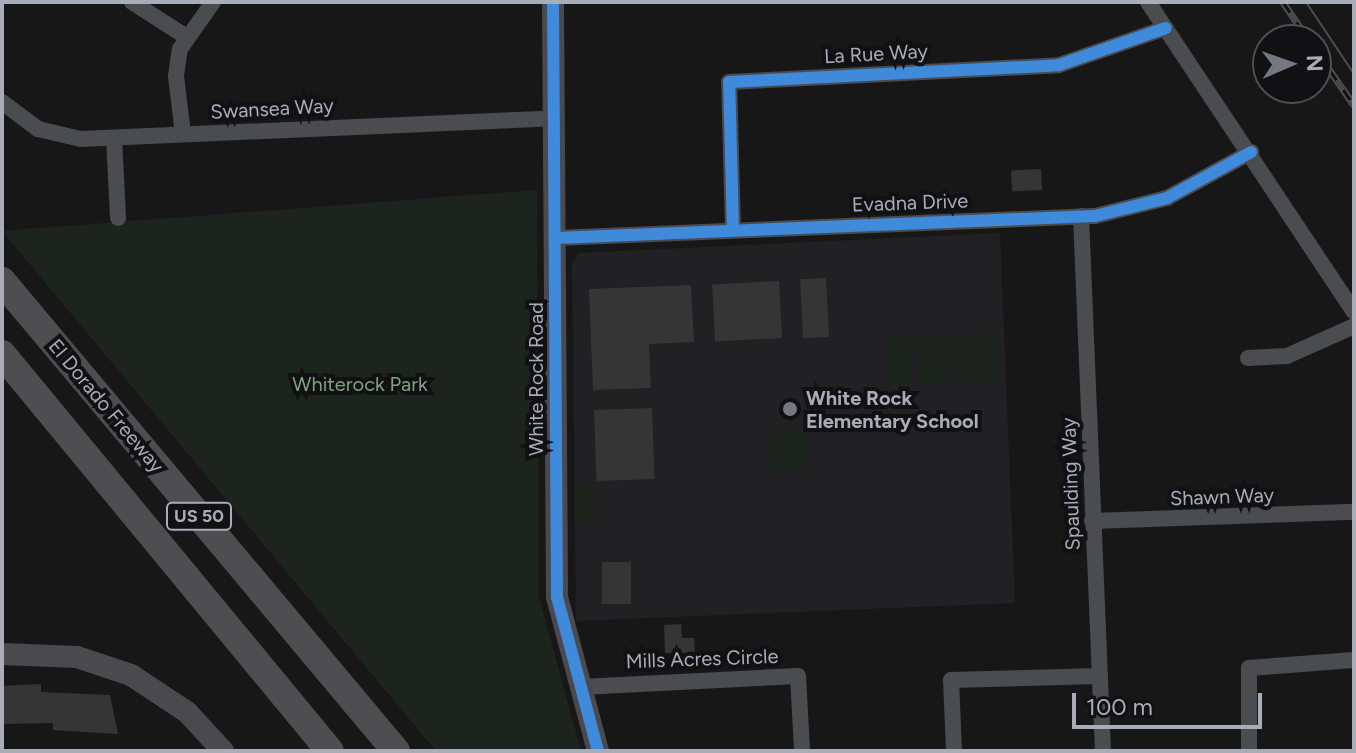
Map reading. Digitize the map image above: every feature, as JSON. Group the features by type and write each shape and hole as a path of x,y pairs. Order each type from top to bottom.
{"highway":[{"name":"El Dorado Freeway","path":"2,281 396,751"},
{"name":"US 50","path":"2,354 330,751"}],"street":[{"path":"132,2 185,36"},
{"path":"183,134 176,76 185,36 213,2"},
{"name":"White Rock Road","path":"553,2 557,597 598,751"},
{"path":"1148,2 1251,152 1354,312"},
{"name":"La Rue Way","path":"733,230 729,82 1059,65 1166,28"},
{"name":"Swansea Way","path":"2,102 46,132 114,138 554,118"},
{"path":"114,138 118,218"},
{"name":"Evadna Drive","path":"556,238 1081,216 1167,198 1251,152"},
{"name":"Spaulding Way","path":"1081,216 1103,751"},
{"path":"1248,358 1287,356 1354,326"},
{"name":"Shawn Way","path":"1092,521 1354,512"},
{"path":"2,654 77,657 124,672 174,701 223,751"},
{"path":"1249,751 1249,668 1354,660"},
{"name":"Mills Acres Circle","path":"581,687 798,676 802,751"},
{"path":"954,751 951,680 1100,676"}],"shaded area":[{"name":"White Rock Elementary School","path":"1000,233 1015,603 576,621 572,263 578,253"}],"green space":[{"name":"Whiterock Park","path":"537,190 539,597 581,751 436,751 2,231"},
{"path":"998,333 1000,380 975,381 973,334"},
{"path":"969,335 971,381 946,382 944,336"},
{"path":"940,336 943,383 919,385 916,338"},
{"path":"911,337 913,384 888,385 886,338"},
{"path":"809,430 810,471 769,472 768,431"},
{"path":"599,482 592,523 576,523 576,483"}],"building":[{"path":"1041,169 1042,190 1012,192 1011,171"},
{"path":"826,278 829,337 803,338 800,279"},
{"path":"779,281 782,338 715,341 712,285"},
{"path":"691,285 694,342 649,344 651,388 593,390 589,289"},
{"path":"652,408 654,479 597,481 594,410"},
{"path":"602,562 631,562 631,604 602,604"},
{"path":"681,624 682,638 694,638 695,653 665,653 664,625"},
{"path":"41,684 41,692 110,695 118,734 53,730 53,723 2,724 2,686"}],"tram line":[{"path":"1306,2 1354,74"}],"railway":[{"path":"1283,2 1298,24"},
{"path":"1332,73 1354,105"}],"cycle path":[{"path":"553,2 557,597 598,751"},
{"path":"733,230 729,82 1059,65 1166,28"},
{"path":"556,238 1095,216 1167,198 1251,152"}],"place":[{"name":"White Rock Elementary School","path":"790,409"}]}
